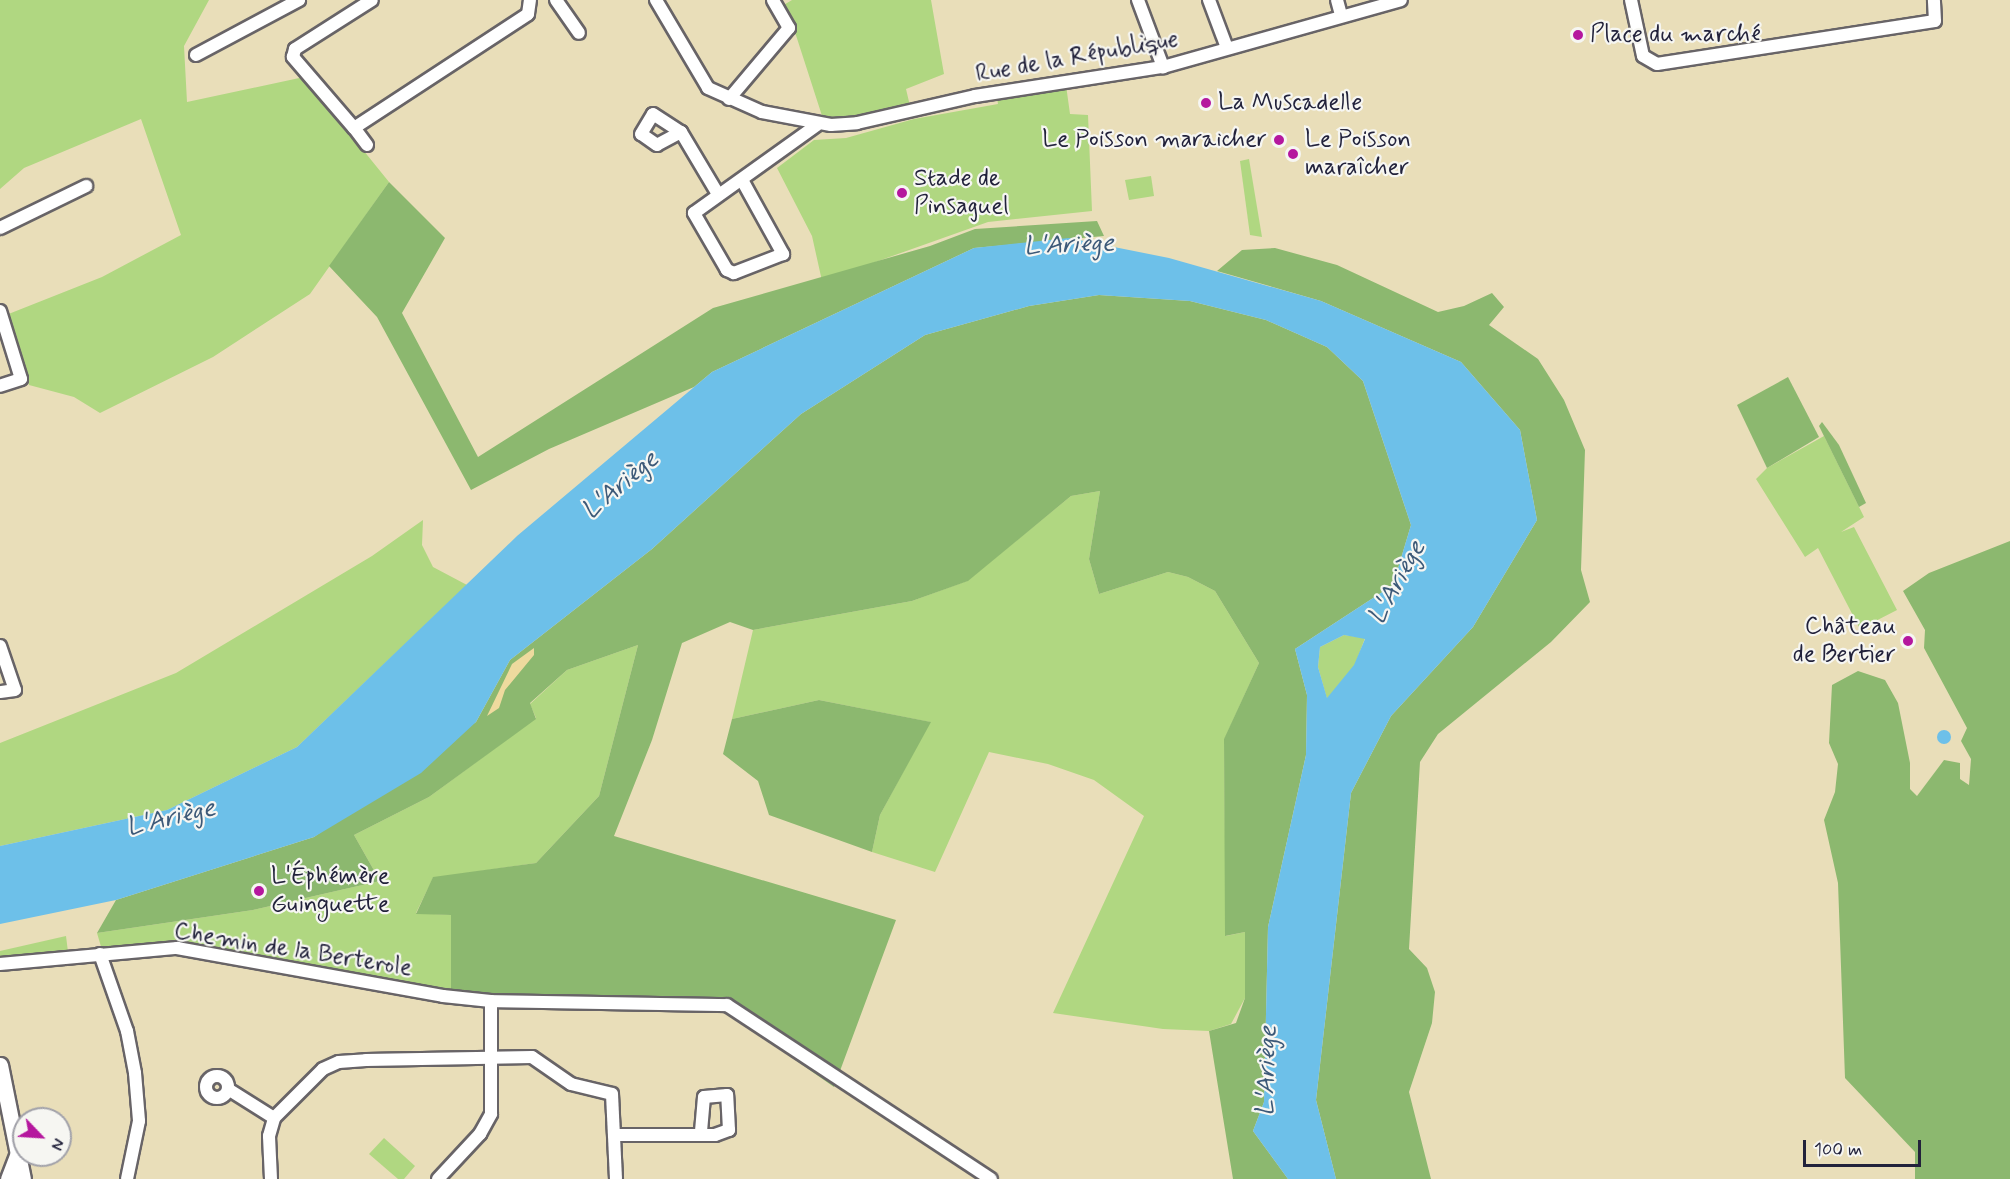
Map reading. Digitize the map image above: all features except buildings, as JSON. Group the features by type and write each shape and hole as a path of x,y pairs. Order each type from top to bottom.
{"main road":[{"path":"0,1065 12,1121"}],"street":[{"path":"196,56 298,0"},
{"path":"367,145 294,57 295,49 372,0"},
{"path":"354,128 528,14 530,0"},
{"path":"556,0 579,33"},
{"name":"Rue de la République","path":"656,0 708,88 729,99 791,120 817,125 857,123 975,96 1163,67 1341,15 1401,0"},
{"path":"729,99 789,28 773,0"},
{"path":"1138,0 1163,67"},
{"path":"1209,0 1227,48"},
{"path":"1337,0 1341,15"},
{"path":"1631,0 1643,56 1657,64 1935,21 1934,0"},
{"path":"791,120 795,131 792,143"},
{"path":"742,180 783,249 780,258 734,273 728,270 694,218 697,208 742,180 817,125"},
{"path":"681,132 718,194"},
{"path":"0,228 86,186"},
{"path":"0,311 21,379 0,386"},
{"path":"0,646 16,696 0,692"},
{"name":"Chemin de la Berterole","path":"0,964 177,948 443,996 491,1001 727,1005 991,1179"},
{"path":"100,954 126,1031 135,1073 139,1121 127,1179"},
{"path":"438,1179 480,1134 491,1114 491,1001"},
{"path":"271,1179 269,1136 274,1118 305,1084 323,1069 339,1062 532,1058 572,1084 612,1094 616,1179"},
{"path":"228,1089 274,1118"},
{"path":"614,1135 702,1135"}],"green space":[{"path":"0,0 209,0 184,46 187,102 304,77 389,182 310,294 213,357 100,413 74,397 29,385 6,315 102,277 181,235 141,119 24,168 0,189"},
{"path":"792,0 931,0 944,74 906,89 910,106 860,119 824,122 793,26 782,6"},
{"name":"Stade de Pinsaguel","path":"1066,85 1070,114 1088,115 1092,211 988,222 822,281 812,236 777,168 814,140 846,138 914,119 998,104 997,98"},
{"path":"1249,159 1262,237 1250,235 1240,161"},
{"path":"1151,176 1154,196 1129,200 1125,180"},
{"path":"389,182 445,238 402,313 478,457 713,308 930,246 975,229 1097,221 1104,236 974,248 712,372 694,387 549,449 471,490 377,317 329,266"},
{"path":"1275,248 1337,265 1438,312 1464,306 1492,293 1504,307 1489,325 1538,359 1564,400 1585,450 1581,570 1590,602 1551,642 1438,734 1420,762 1409,949 1427,968 1435,992 1432,1023 1409,1092 1431,1179 1336,1179 1316,1100 1351,793 1391,716 1473,627 1537,520 1520,430 1461,362 1321,301 1217,271 1242,250"},
{"path":"1099,295 1190,301 1266,320 1327,347 1363,381 1411,525 1393,585 1295,649 1307,695 1306,755 1268,927 1264,1102 1253,1131 1288,1179 1233,1179 1209,1031 1236,1023 1245,998 1245,932 1225,936 1224,739 1259,663 1215,591 1188,577 1168,572 1099,594 1089,559 1100,491 1071,496 968,581 912,601 753,630 730,622 682,643 652,740 614,836 896,920 834,1087 725,1011 451,1004 451,915 416,914 433,877 536,863 599,796 638,645 567,670 530,703 536,719 429,797 354,835 380,881 253,910 97,933 116,900 314,837 476,722 510,660 652,549 801,414 925,335 1029,306"},
{"path":"1788,377 1819,437 1767,468 1737,405"},
{"path":"1822,422 1839,445 1866,503 1859,507 1819,426"},
{"path":"1824,436 1864,517 1841,532 1854,527 1897,610 1860,629 1818,548 1805,557 1756,479 1767,468"},
{"path":"1100,491 1089,559 1099,594 1168,572 1188,577 1215,591 1259,663 1224,740 1226,936 1245,932 1245,998 1231,1024 1209,1031 1163,1029 1053,1013 1144,816 1094,780 1048,764 989,752 935,872 872,852 880,815 930,722 819,700 732,719 753,630 912,601 967,581 1071,496"},
{"path":"423,520 422,545 433,567 467,585 297,747 167,810 0,846 0,743 176,673 372,556"},
{"path":"2010,541 2010,1179 1915,1179 1915,1152 1845,1078 1838,883 1824,820 1835,792 1838,764 1829,743 1832,685 1858,671 1885,680 1898,703 1910,763 1910,789 1917,796 1944,760 1960,763 1960,779 1969,785 1971,759 1961,741 1967,728 1924,648 1925,630 1903,591 1929,573"},
{"path":"1344,635 1365,638 1355,665 1327,699 1318,667 1320,647"},
{"path":"638,645 599,796 536,863 433,878 416,913 451,915 451,991 255,962 174,945 102,950 97,933 253,910 380,881 354,835 429,797 536,718 530,704 567,670"},
{"path":"819,700 931,722 880,815 872,852 769,815 758,781 723,754 732,719"},
{"path":"66,936 68,952 0,959 0,951"},
{"path":"384,1138 415,1166 404,1179 398,1179 369,1154"}],"sand":[{"path":"534,648 534,655 505,690 499,708 487,716 512,664"}],"water":[{"name":"L'Ariège","path":"1069,238 1169,258 1321,301 1461,362 1520,430 1537,520 1473,627 1391,716 1351,793 1316,1100 1336,1179 1288,1179 1253,1131 1264,1102 1268,927 1306,755 1307,695 1295,649 1393,585 1411,525 1363,381 1327,347 1266,320 1190,301 1099,295 1029,306 925,335 801,414 652,549 510,660 476,722 421,773 314,837 116,900 0,924 0,846 167,810 297,747 517,536 712,372 974,248","holes":["1344,635 1365,639 1354,665 1327,698 1318,667 1320,647"]},
{"path":"1944,730 1949,732 1951,737 1949,742 1944,744 1939,742 1937,737 1939,732"}],"place":[{"name":"Place du marché","path":"1578,35"},
{"name":"La Muscadelle","path":"1206,103"},
{"name":"Le Poisson maraicher","path":"1279,140"},
{"name":"Le Poisson maraîcher","path":"1293,154"},
{"name":"Stade de Pinsaguel","path":"902,193"},
{"name":"Château de Bertier","path":"1908,641"},
{"name":"L'Éphémère Guinguette","path":"259,891"}]}
